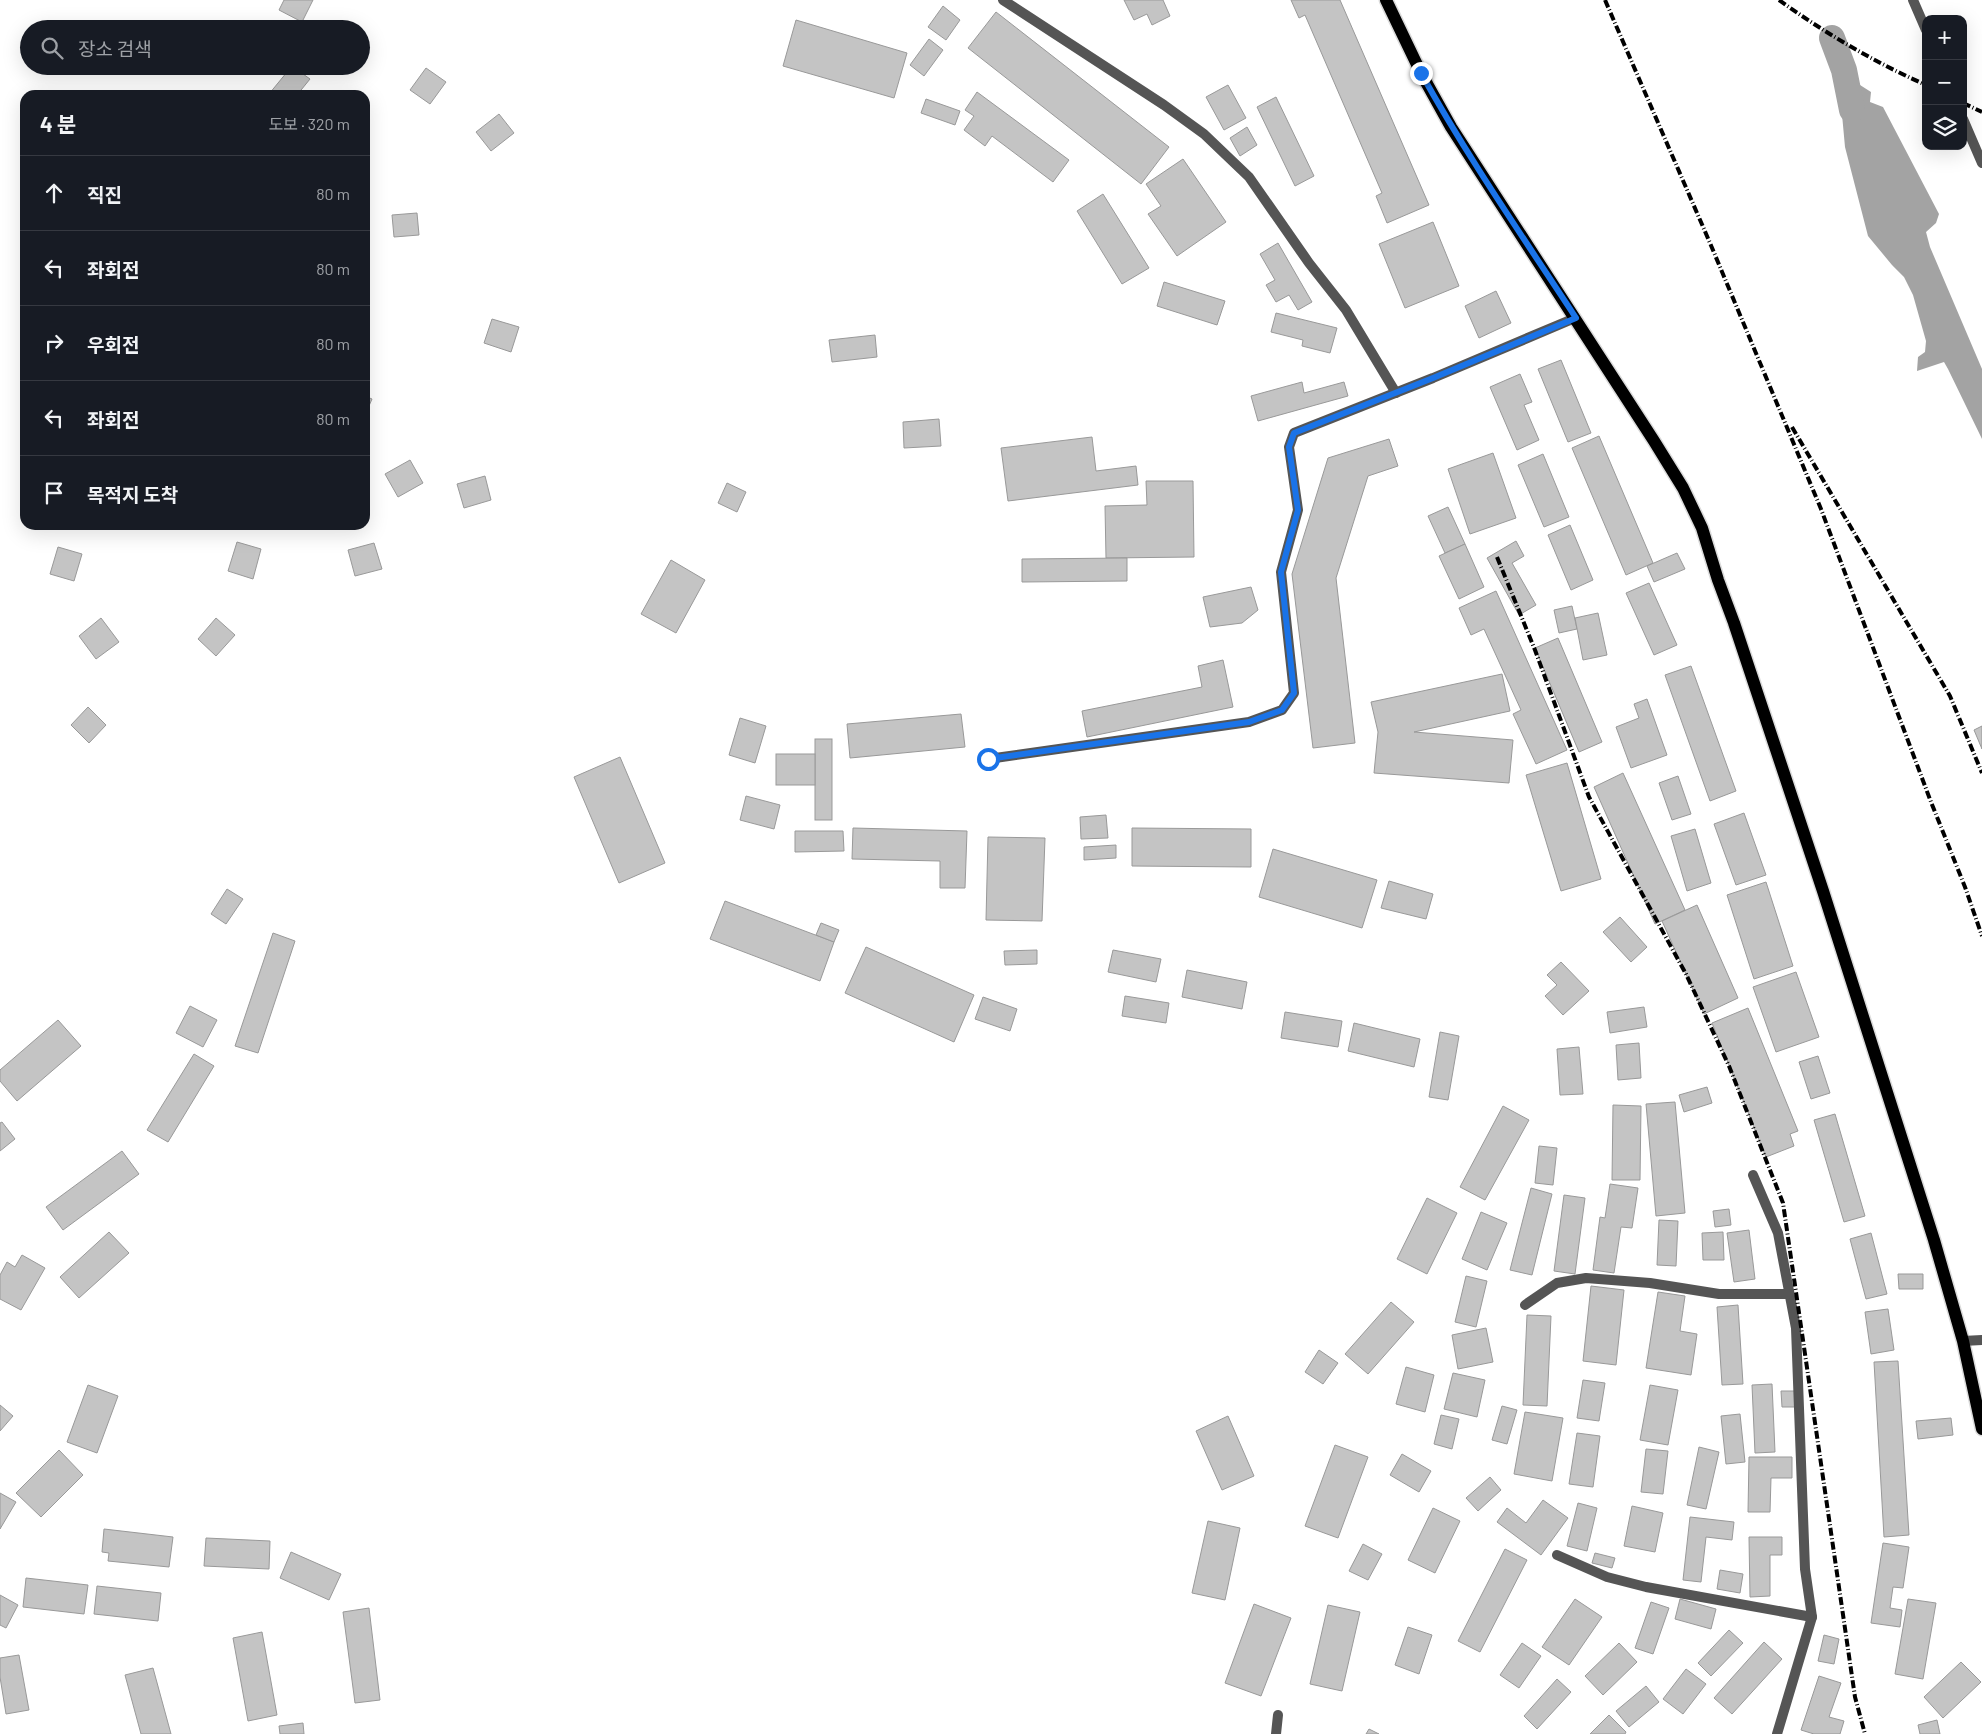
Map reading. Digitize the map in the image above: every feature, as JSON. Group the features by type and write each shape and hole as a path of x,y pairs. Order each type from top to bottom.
{"main road":[{"path":"1386,0 1421,73 1450,127 1576,318 1683,488 1702,528 1824,891 1934,1240 1963,1341 1982,1429"}],"street":[{"path":"1003,0 1172,110 1204,134 1249,178 1309,263 1346,310 1396,393"},
{"path":"1913,0 1922,21"},
{"path":"1967,128 1982,163"},
{"path":"988,759 1249,722 1282,710 1294,693 1281,572 1298,510 1289,447 1294,433 1576,318"},
{"path":"1753,1175 1778,1233 1788,1294 1796,1328 1805,1569 1812,1618 1777,1734"},
{"path":"1525,1305 1557,1283 1586,1278 1650,1283 1719,1294 1788,1294"},
{"path":"1963,1341 1982,1340"},
{"path":"1557,1555 1607,1577 1812,1618"},
{"path":"1276,1734 1278,1715"}],"shaded area":[{"path":"1838,71 1871,92 1870,102 1883,107 1939,214 1936,223 1926,232 1930,247 1982,369 1982,439 1944,362 1917,371 1918,357 1925,352 1926,341 1913,295 1904,277 1868,236 1845,147"}],"building":[{"path":"284,0 313,0 303,20 298,20 279,10"},
{"path":"1124,0 1163,0 1170,16 1152,25 1147,14 1134,20"},
{"path":"1291,0 1340,0 1429,205 1387,223 1376,196 1382,193 1305,15 1299,18"},
{"path":"943,6 960,20 946,40 928,27"},
{"path":"996,12 1169,147 1141,184 968,48"},
{"path":"796,20 907,53 894,98 783,66"},
{"path":"929,39 943,50 924,76 910,65"},
{"path":"426,68 446,82 430,104 410,90"},
{"path":"285,75 304,75 310,79 301,90 272,90"},
{"path":"1228,85 1246,118 1224,130 1206,97"},
{"path":"977,92 1069,160 1053,182 992,136 985,146 964,130 974,116 965,110"},
{"path":"1276,97 1314,176 1295,186 1257,107"},
{"path":"926,99 960,111 955,125 921,113"},
{"path":"499,114 514,133 491,151 476,132"},
{"path":"1247,127 1257,145 1240,156 1230,138"},
{"path":"1183,159 1226,222 1177,256 1148,214 1161,206 1146,184"},
{"path":"1103,194 1149,268 1122,284 1077,211"},
{"path":"417,213 419,235 394,237 392,215"},
{"path":"1433,222 1459,286 1405,308 1379,244"},
{"path":"1278,243 1312,302 1298,310 1289,295 1276,302 1266,285 1275,280 1260,254"},
{"path":"1164,282 1225,301 1217,325 1157,306"},
{"path":"1496,291 1511,323 1479,338 1465,306"},
{"path":"1276,313 1337,328 1330,353 1302,346 1303,340 1271,332"},
{"path":"492,319 519,327 511,352 484,343"},
{"path":"875,335 877,357 832,362 829,340"},
{"path":"1561,360 1591,433 1568,442 1538,369"},
{"path":"1520,374 1532,402 1524,405 1539,440 1517,450 1490,387"},
{"path":"1302,382 1304,393 1344,382 1348,396 1258,421 1251,396"},
{"path":"939,419 941,446 904,448 903,422"},
{"path":"1599,436 1653,563 1626,575 1572,448"},
{"path":"1092,437 1096,471 1136,466 1138,485 1008,501 1001,448"},
{"path":"1389,439 1398,466 1368,476 1336,578 1355,743 1313,748 1292,574 1328,458"},
{"path":"1493,453 1516,518 1470,534 1448,469"},
{"path":"1543,454 1569,517 1544,527 1518,465"},
{"path":"410,460 423,483 398,497 385,474"},
{"path":"485,476 491,500 464,508 457,484"},
{"path":"1146,481 1193,481 1194,557 1106,558 1105,506 1147,505"},
{"path":"727,483 746,492 737,512 718,503"},
{"path":"1448,507 1465,544 1445,553 1428,516"},
{"path":"1570,525 1593,580 1571,590 1548,535"},
{"path":"1516,541 1524,556 1512,563 1536,605 1519,615 1487,558"},
{"path":"237,542 261,549 253,579 228,571"},
{"path":"374,543 382,569 355,576 348,550"},
{"path":"1465,544 1484,587 1459,599 1439,556"},
{"path":"58,547 82,554 74,581 50,574"},
{"path":"1677,553 1685,569 1654,582 1647,566"},
{"path":"1127,558 1127,581 1022,582 1022,559"},
{"path":"671,560 705,580 676,633 641,614"},
{"path":"1649,583 1677,645 1654,655 1626,593"},
{"path":"1251,587 1258,610 1242,623 1210,627 1203,597"},
{"path":"1496,591 1567,750 1536,764 1513,714 1521,710 1484,629 1471,635 1459,608"},
{"path":"1572,606 1577,629 1559,633 1554,610"},
{"path":"1598,613 1607,655 1583,660 1575,618"},
{"path":"101,618 119,642 96,659 79,636"},
{"path":"216,618 235,635 216,656 198,639"},
{"path":"1558,638 1602,742 1579,752 1535,648"},
{"path":"1223,660 1233,707 1087,737 1082,711 1202,687 1198,666"},
{"path":"1691,666 1736,791 1710,801 1665,675"},
{"path":"1502,674 1510,711 1414,732 1513,740 1509,783 1374,773 1378,732 1371,702"},
{"path":"1647,699 1667,755 1631,768 1616,727 1639,718 1634,704"},
{"path":"88,707 106,725 89,743 71,725"},
{"path":"961,714 965,747 850,758 847,724"},
{"path":"740,718 766,726 755,763 729,755"},
{"path":"1982,726 1982,749 1974,730"},
{"path":"815,739 832,739 832,820 815,820"},
{"path":"776,754 815,754 815,785 776,785"},
{"path":"620,757 665,863 619,883 574,777"},
{"path":"1567,763 1601,879 1561,891 1526,775"},
{"path":"1623,773 1685,910 1655,924 1594,787"},
{"path":"1678,776 1691,814 1672,820 1659,783"},
{"path":"746,796 780,805 774,829 740,820"},
{"path":"1744,813 1766,875 1736,885 1714,824"},
{"path":"1106,815 1108,838 1081,839 1080,817"},
{"path":"853,828 967,831 965,888 940,888 940,861 852,859"},
{"path":"1132,828 1251,829 1251,867 1132,866"},
{"path":"1695,829 1711,883 1687,891 1671,836"},
{"path":"795,831 843,831 844,851 795,852"},
{"path":"988,837 1045,838 1042,921 986,920"},
{"path":"1116,845 1116,858 1084,860 1084,847"},
{"path":"1273,849 1377,880 1362,928 1259,897"},
{"path":"1389,881 1433,894 1426,919 1381,908"},
{"path":"1766,882 1793,966 1754,979 1727,895"},
{"path":"227,889 243,899 226,924 211,914"},
{"path":"725,901 834,942 820,981 710,939"},
{"path":"1697,905 1738,998 1704,1014 1662,921"},
{"path":"1620,917 1647,947 1631,962 1603,932"},
{"path":"821,923 839,930 834,942 816,935"},
{"path":"273,933 295,941 258,1053 235,1046"},
{"path":"866,947 974,995 954,1042 845,993"},
{"path":"1037,950 1037,964 1005,965 1004,951"},
{"path":"1113,950 1161,959 1156,982 1108,972"},
{"path":"1561,962 1589,991 1563,1015 1545,996 1557,985 1547,975"},
{"path":"1187,970 1247,982 1242,1009 1182,997"},
{"path":"1796,972 1819,1037 1776,1052 1753,987"},
{"path":"1125,996 1169,1003 1166,1023 1122,1016"},
{"path":"983,997 1017,1009 1010,1031 975,1019"},
{"path":"190,1006 217,1020 203,1047 176,1033"},
{"path":"1644,1007 1647,1027 1610,1033 1607,1012"},
{"path":"1748,1008 1798,1131 1790,1134 1794,1146 1766,1157 1712,1023"},
{"path":"1285,1012 1342,1021 1338,1047 1281,1038"},
{"path":"58,1020 81,1046 17,1101 0,1081 0,1070"},
{"path":"1354,1023 1420,1039 1414,1067 1348,1051"},
{"path":"1440,1032 1459,1036 1448,1100 1429,1097"},
{"path":"1639,1043 1641,1078 1618,1080 1616,1045"},
{"path":"1579,1047 1583,1094 1560,1095 1557,1049"},
{"path":"194,1054 214,1066 168,1142 147,1130"},
{"path":"1818,1056 1830,1093 1811,1099 1799,1062"},
{"path":"1707,1087 1712,1103 1684,1112 1679,1095"},
{"path":"1675,1102 1685,1213 1656,1216 1646,1104"},
{"path":"1613,1105 1641,1106 1640,1180 1612,1180"},
{"path":"1503,1106 1529,1120 1485,1200 1460,1187"},
{"path":"1835,1114 1865,1216 1844,1222 1814,1120"},
{"path":"2,1122 15,1139 0,1151 0,1123"},
{"path":"1539,1146 1557,1148 1553,1185 1535,1183"},
{"path":"122,1151 139,1174 63,1230 46,1207"},
{"path":"1610,1184 1638,1188 1632,1228 1621,1227 1614,1273 1593,1270 1600,1217 1605,1218"},
{"path":"1531,1188 1552,1194 1532,1275 1510,1270"},
{"path":"1564,1195 1585,1198 1575,1274 1554,1271"},
{"path":"1427,1198 1457,1213 1427,1274 1397,1259"},
{"path":"1729,1209 1731,1225 1715,1227 1713,1211"},
{"path":"1481,1212 1507,1223 1487,1270 1462,1259"},
{"path":"1659,1220 1678,1221 1676,1266 1657,1265"},
{"path":"1749,1230 1755,1279 1734,1282 1727,1233"},
{"path":"109,1232 129,1253 79,1298 60,1277"},
{"path":"1723,1232 1724,1260 1703,1260 1702,1233"},
{"path":"1871,1233 1887,1294 1866,1299 1850,1239"},
{"path":"22,1255 45,1268 21,1310 0,1299 0,1275 7,1262 15,1267"},
{"path":"1898,1274 1923,1274 1923,1289 1899,1289"},
{"path":"1466,1276 1487,1281 1476,1327 1455,1322"},
{"path":"1591,1286 1624,1290 1616,1365 1583,1361"},
{"path":"1658,1292 1685,1296 1680,1331 1697,1334 1691,1375 1646,1368"},
{"path":"1391,1302 1414,1322 1368,1374 1345,1354"},
{"path":"1738,1305 1743,1384 1722,1385 1717,1307"},
{"path":"1888,1309 1894,1350 1871,1354 1865,1312"},
{"path":"1527,1315 1551,1316 1547,1406 1523,1405"},
{"path":"1486,1328 1493,1362 1458,1369 1452,1335"},
{"path":"1319,1350 1338,1363 1323,1384 1305,1372"},
{"path":"1898,1361 1909,1535 1884,1537 1874,1362"},
{"path":"1406,1367 1434,1375 1425,1412 1396,1404"},
{"path":"1453,1373 1485,1380 1477,1417 1444,1409"},
{"path":"1583,1380 1605,1383 1599,1421 1577,1418"},
{"path":"1772,1384 1775,1452 1755,1453 1752,1385"},
{"path":"88,1385 118,1396 97,1453 67,1442"},
{"path":"1650,1385 1678,1390 1668,1445 1640,1440"},
{"path":"1781,1391 1798,1391 1797,1407 1782,1407"},
{"path":"0,1405 13,1416 0,1431"},
{"path":"1502,1406 1517,1410 1507,1444 1492,1440"},
{"path":"1525,1412 1563,1418 1552,1481 1514,1474"},
{"path":"1740,1414 1745,1462 1726,1464 1721,1416"},
{"path":"1441,1415 1459,1419 1452,1449 1434,1444"},
{"path":"1228,1416 1254,1476 1222,1490 1196,1431"},
{"path":"1951,1418 1953,1435 1918,1439 1916,1421"},
{"path":"1577,1433 1600,1436 1593,1487 1569,1484"},
{"path":"1335,1445 1368,1457 1338,1538 1305,1526"},
{"path":"1699,1447 1719,1452 1706,1509 1687,1505"},
{"path":"1646,1449 1668,1451 1663,1494 1641,1492"},
{"path":"59,1450 83,1475 41,1517 16,1493"},
{"path":"1402,1454 1431,1471 1419,1492 1390,1475"},
{"path":"1749,1457 1792,1457 1792,1478 1771,1478 1770,1512 1748,1512"},
{"path":"1490,1477 1501,1490 1478,1511 1466,1498"},
{"path":"0,1493 16,1502 0,1529"},
{"path":"1543,1500 1568,1518 1541,1555 1497,1522 1507,1508 1526,1523"},
{"path":"1578,1503 1597,1508 1587,1551 1567,1546"},
{"path":"1632,1506 1663,1513 1655,1552 1624,1546"},
{"path":"1433,1508 1460,1521 1435,1573 1408,1560"},
{"path":"1690,1517 1734,1522 1732,1540 1706,1537 1701,1582 1683,1580"},
{"path":"1208,1521 1240,1528 1225,1600 1192,1593"},
{"path":"104,1529 173,1537 169,1567 108,1561 109,1553 102,1552"},
{"path":"1749,1537 1782,1537 1782,1555 1770,1555 1770,1596 1750,1597"},
{"path":"206,1538 270,1541 269,1569 204,1566"},
{"path":"1883,1543 1909,1547 1903,1588 1893,1587 1890,1608 1902,1610 1900,1627 1871,1623"},
{"path":"1363,1544 1382,1554 1368,1580 1349,1571"},
{"path":"1505,1549 1527,1560 1480,1652 1458,1641"},
{"path":"291,1552 341,1574 329,1600 280,1578"},
{"path":"1595,1553 1615,1558 1612,1568 1592,1563"},
{"path":"1720,1570 1743,1574 1740,1593 1717,1589"},
{"path":"26,1578 88,1585 84,1614 23,1607"},
{"path":"97,1586 161,1593 158,1621 94,1614"},
{"path":"0,1595 18,1605 6,1628 0,1625"},
{"path":"1575,1599 1602,1617 1569,1665 1542,1647"},
{"path":"1680,1599 1716,1609 1711,1629 1675,1619"},
{"path":"1908,1599 1936,1603 1923,1679 1895,1674"},
{"path":"1651,1602 1669,1608 1653,1654 1635,1648"},
{"path":"1254,1604 1291,1618 1261,1696 1225,1683"},
{"path":"1328,1605 1360,1612 1342,1691 1310,1684"},
{"path":"369,1608 380,1700 355,1703 343,1612"},
{"path":"1408,1627 1432,1635 1419,1674 1395,1665"},
{"path":"1729,1630 1743,1643 1711,1676 1698,1663"},
{"path":"262,1632 277,1715 248,1721 233,1638"},
{"path":"1824,1635 1839,1639 1834,1664 1818,1661"},
{"path":"1764,1642 1782,1659 1732,1714 1714,1698"},
{"path":"1522,1643 1541,1656 1519,1688 1500,1675"},
{"path":"1619,1643 1637,1662 1603,1695 1585,1676"},
{"path":"19,1655 29,1710 6,1714 0,1677 0,1658"},
{"path":"1961,1662 1981,1682 1943,1718 1924,1697"},
{"path":"153,1668 171,1734 141,1734 125,1675"},
{"path":"1686,1669 1706,1684 1683,1714 1663,1699"},
{"path":"1819,1676 1841,1683 1829,1717 1844,1721 1840,1734 1814,1734 1801,1730"},
{"path":"1557,1679 1571,1692 1537,1729 1524,1716"},
{"path":"1646,1686 1659,1702 1629,1727 1616,1711"},
{"path":"1609,1715 1626,1732 1625,1734 1590,1734"},
{"path":"1937,1720 1940,1734 1920,1734 1918,1725"},
{"path":"303,1723 304,1734 280,1734 279,1726"},
{"path":"1369,1729 1379,1734 1366,1734"}],"waterway":[{"path":"1832,38 1844,70 1852,110"}],"railway":[{"path":"1605,0 1710,243 1821,509 1982,936"},
{"path":"1779,0 1850,46 1922,83"},
{"path":"1967,105 1982,112"},
{"path":"1792,427 1950,696 1982,773"},
{"path":"1497,557 1535,650 1589,797 1686,974 1729,1066 1783,1203 1855,1697 1865,1734"}],"route":[{"path":"988,759 1249,722 1282,710 1294,693 1281,572 1298,510 1289,447 1294,433 1433,378 1576,318 1481,176 1450,127 1421,73"}]}
